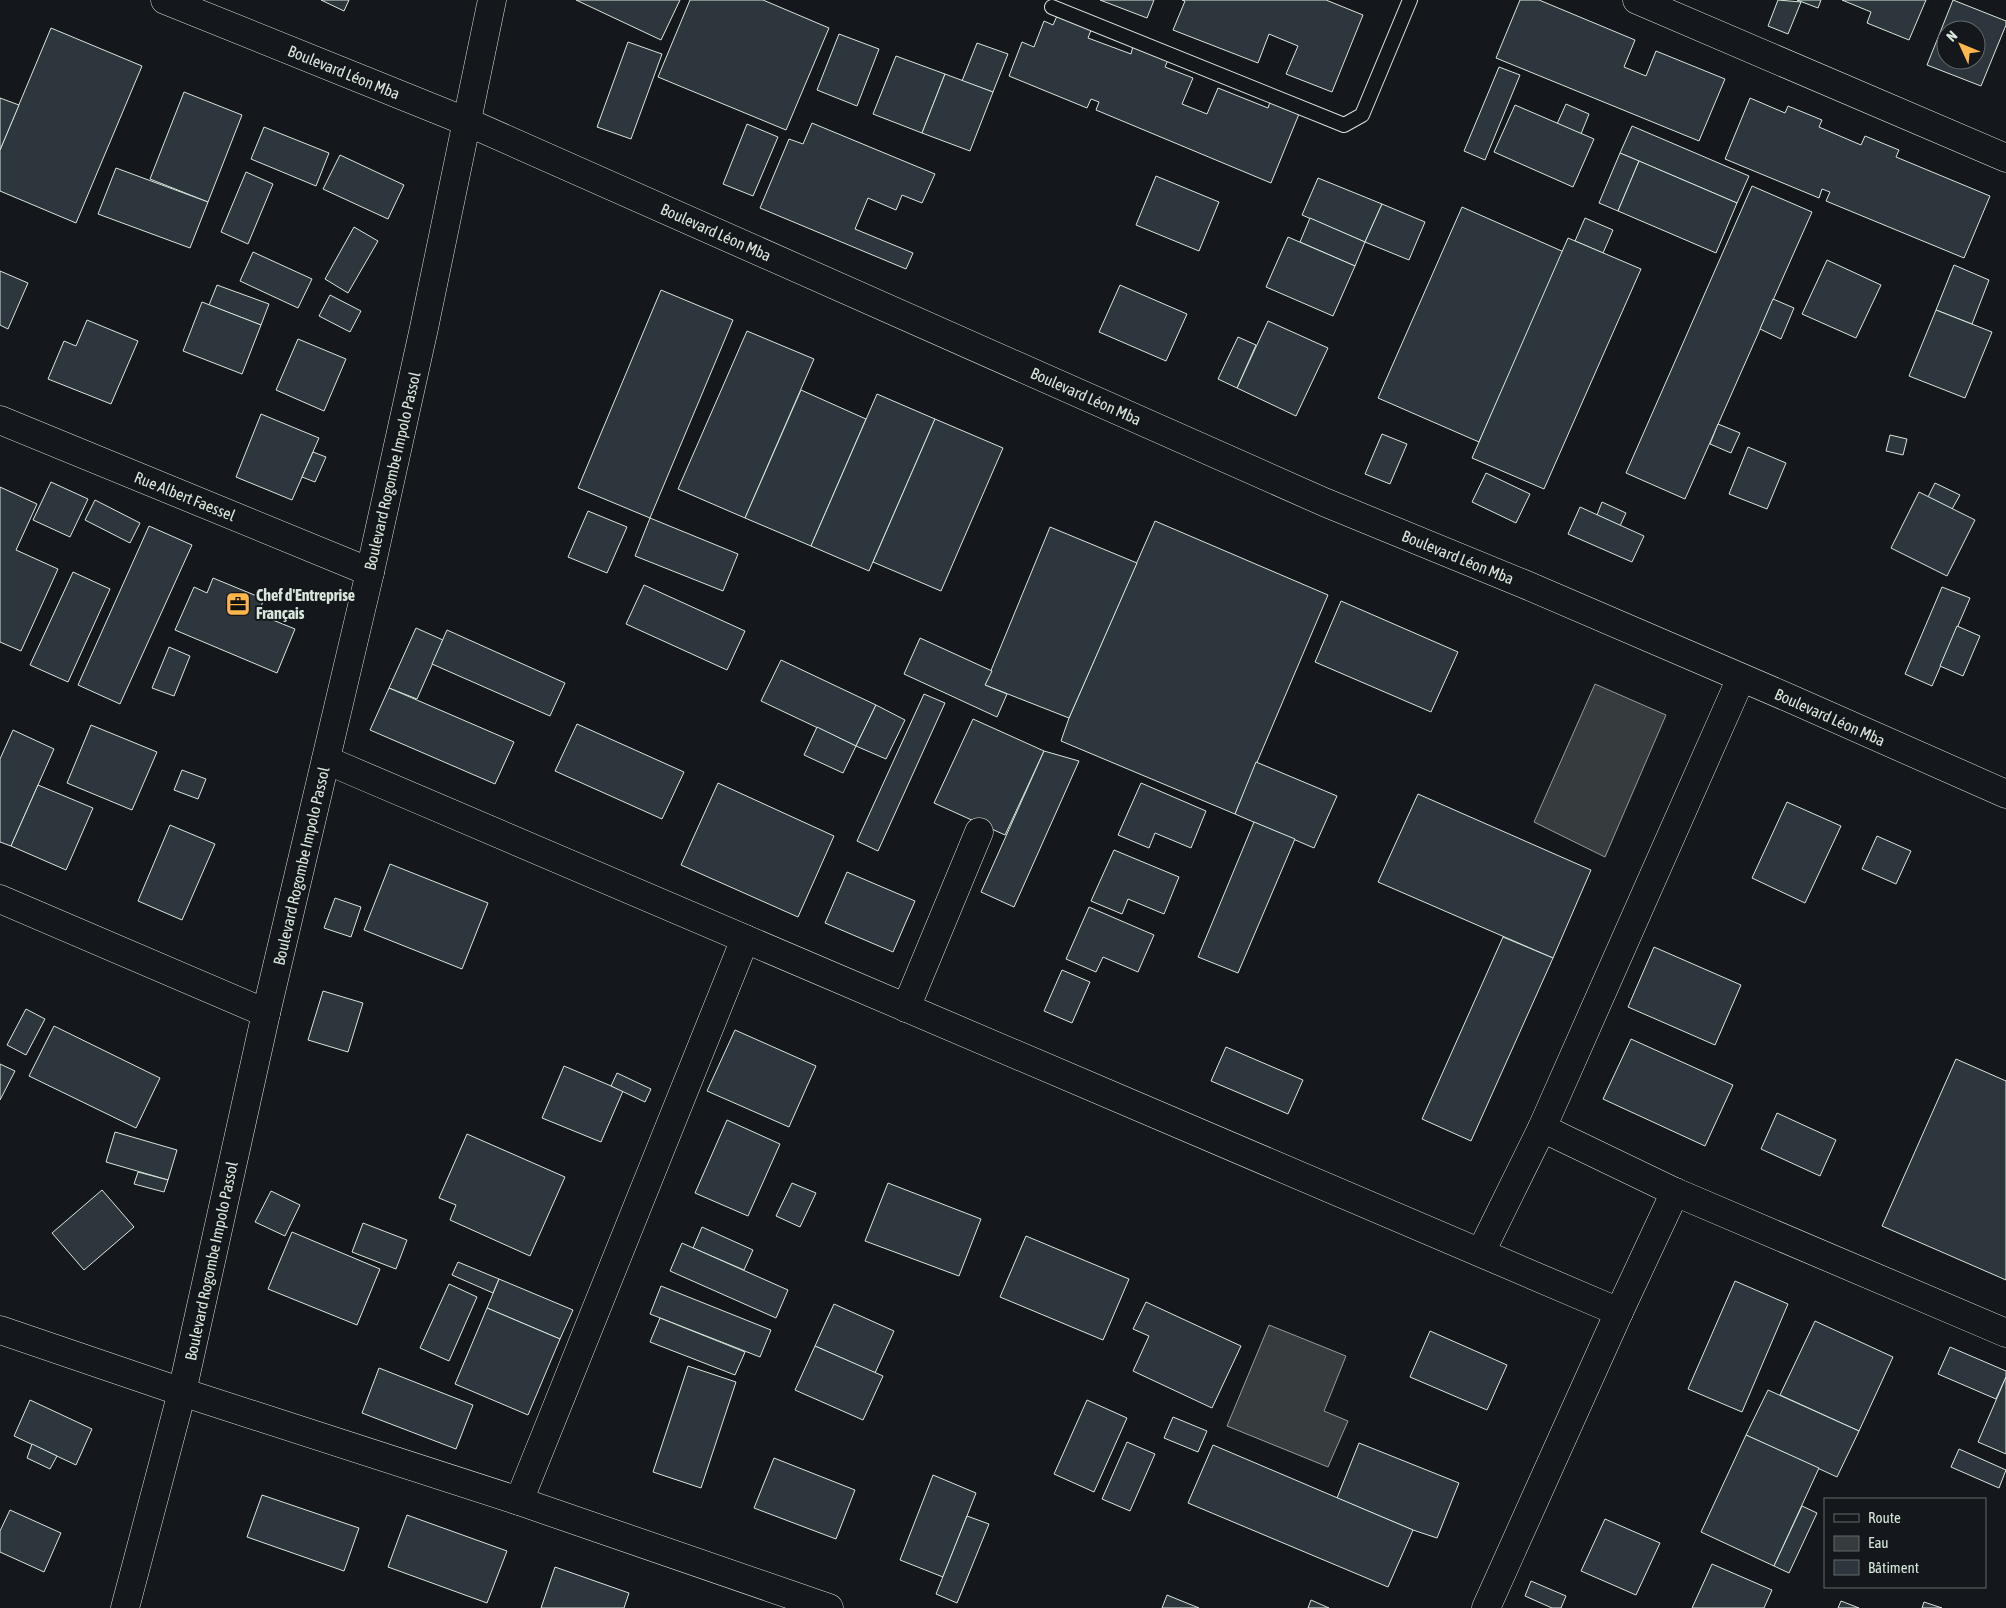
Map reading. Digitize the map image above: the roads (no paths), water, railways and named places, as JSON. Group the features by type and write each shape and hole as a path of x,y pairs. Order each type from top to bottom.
{"street":[{"name":"Boulevard Léon Mba","path":"165,0 465,121 1324,502 1524,584 2006,794"},
{"name":"Boulevard Rogombe Impolo Passol","path":"125,1608 182,1392 266,1013 370,572 424,328 465,121 492,0"},
{"path":"1636,0 2006,158"},
{"name":"Rue Albert Faessel","path":"0,420 370,572"},
{"path":"1481,1252 1542,1128 1741,678"},
{"path":"326,760 1619,1312"},
{"path":"906,1008 979,832"},
{"path":"0,899 266,1013"},
{"path":"519,1501 745,939"},
{"path":"1542,1128 1675,1192 2006,1333"},
{"path":"1486,1608 1675,1192"},
{"path":"0,1330 182,1392 519,1501 829,1608"}],"lane":[{"path":"1052,7 1344,125 1362,115 1410,0"}],"water":[{"path":"1595,684 1666,715 1605,857 1534,822"},
{"path":"1269,1325 1346,1356 1324,1411 1348,1421 1328,1467 1227,1426"}],"place":[{"name":"Chef d'Entreprise Français","path":"238,604"}]}
